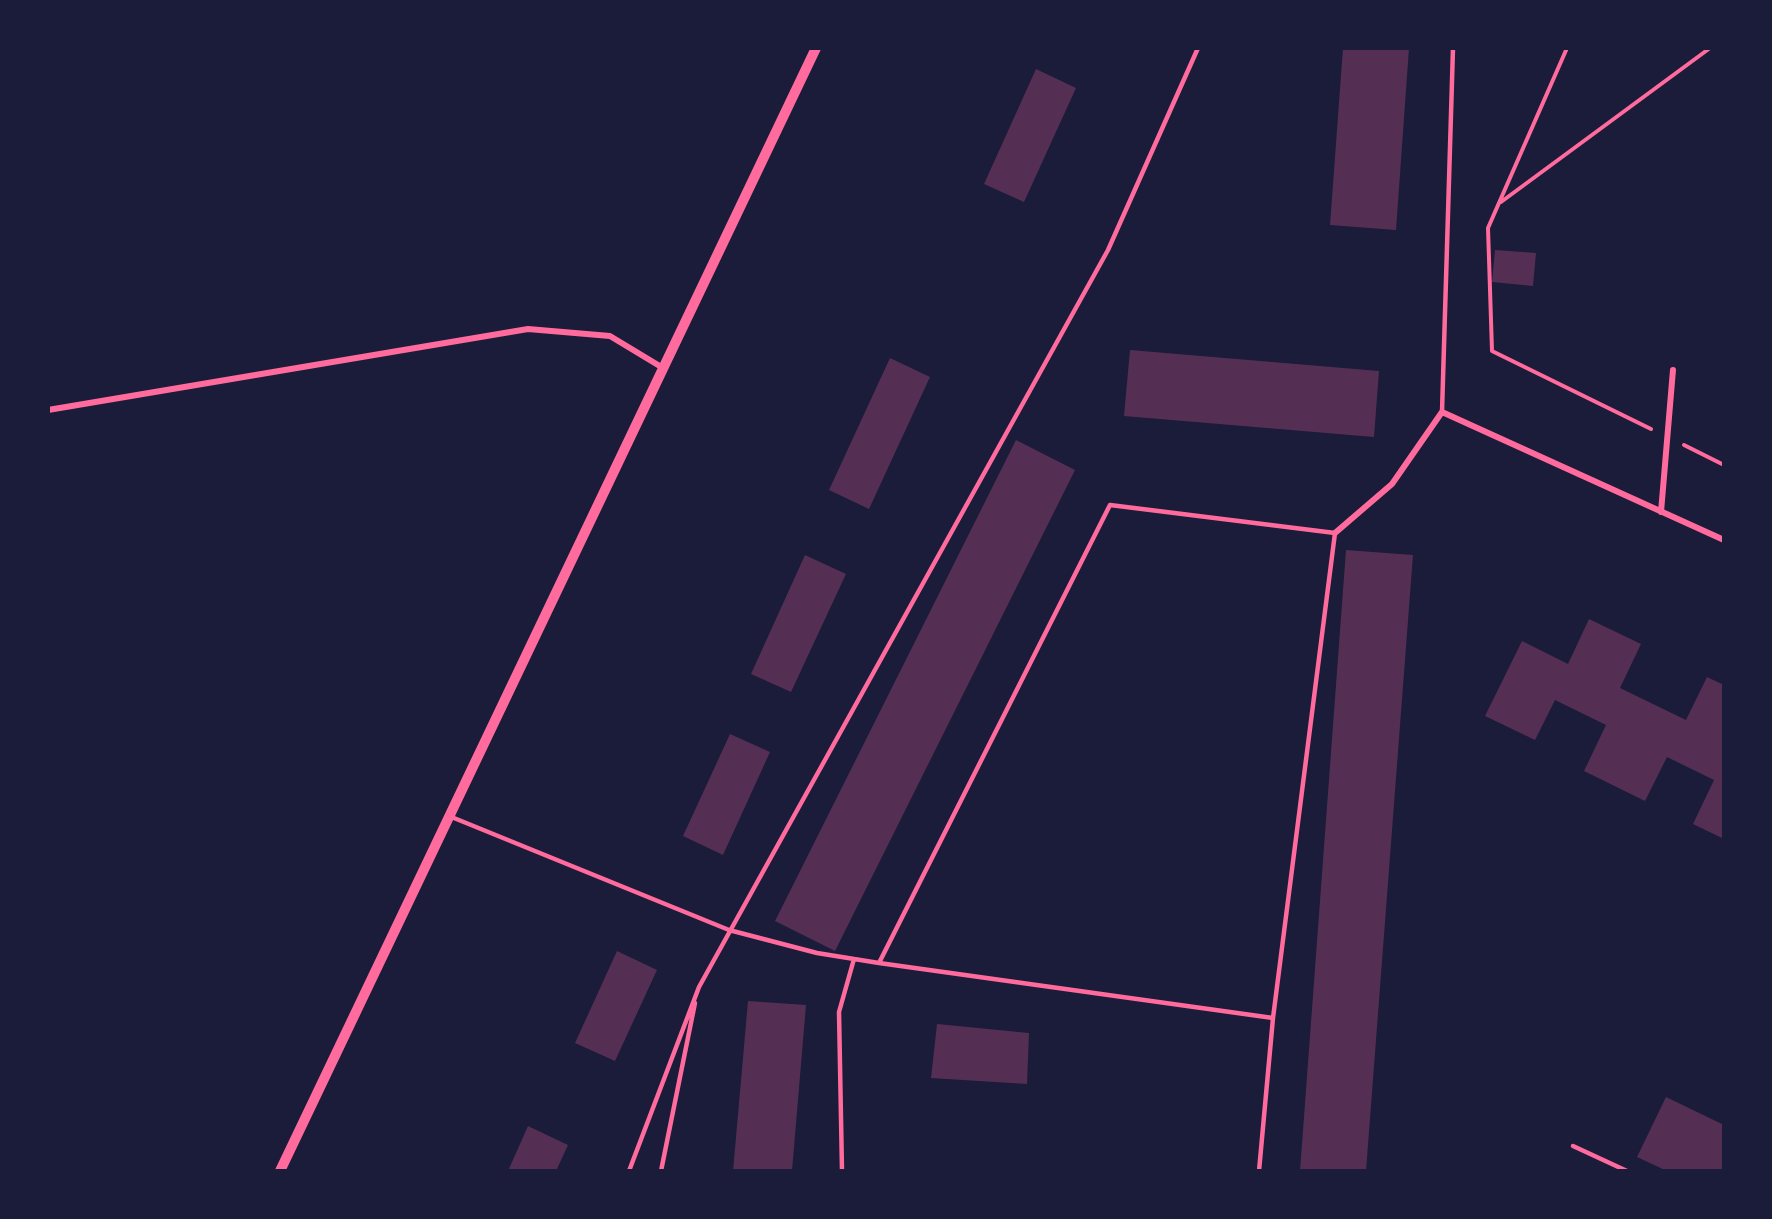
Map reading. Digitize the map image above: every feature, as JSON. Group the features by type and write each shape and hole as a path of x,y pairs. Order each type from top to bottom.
{"street":[{"path":"280,1171 816,48"},
{"path":"48,410 528,329 610,336 663,368"},
{"path":"1661,512 1673,370"},
{"path":"1335,533 1392,484 1442,412 1724,540"}],"lane":[{"path":"629,1171 699,987 1108,250 1198,48"},
{"path":"1442,412 1453,48"},
{"path":"879,963 1110,505 1335,533 1273,1018 1259,1171"},
{"path":"449,816 729,930 817,953 1273,1018"},
{"path":"842,1171 839,1012 854,959"},
{"path":"661,1171 699,987"},
{"path":"1573,1146 1627,1171"}],"path":[{"path":"1567,48 1488,228 1492,351 1724,465"},
{"path":"1498,203 1710,48"}],"building":[{"path":"1343,48 1409,48 1396,230 1330,225"},
{"path":"1036,69 1076,88 1024,202 984,184"},
{"path":"1495,250 1536,253 1533,286 1492,282"},
{"path":"1130,350 1379,371 1374,437 1124,416"},
{"path":"890,358 930,377 869,509 829,490"},
{"path":"1016,440 1075,470 835,951 775,921"},
{"path":"1346,550 1413,555 1366,1171 1300,1171"},
{"path":"805,555 846,574 791,692 751,674"},
{"path":"1589,619 1641,644 1620,688 1686,720 1707,677 1724,685 1724,839 1693,824 1714,780 1667,757 1645,801 1584,771 1606,725 1555,700 1535,740 1485,716 1522,641 1568,664"},
{"path":"730,734 770,752 723,855 683,836"},
{"path":"617,951 657,970 615,1061 575,1043"},
{"path":"748,1001 806,1005 792,1171 733,1171"},
{"path":"937,1024 1029,1033 1027,1084 931,1078"},
{"path":"1666,1097 1724,1125 1724,1171 1667,1171 1637,1157"},
{"path":"528,1126 568,1145 556,1171 508,1171"}]}
